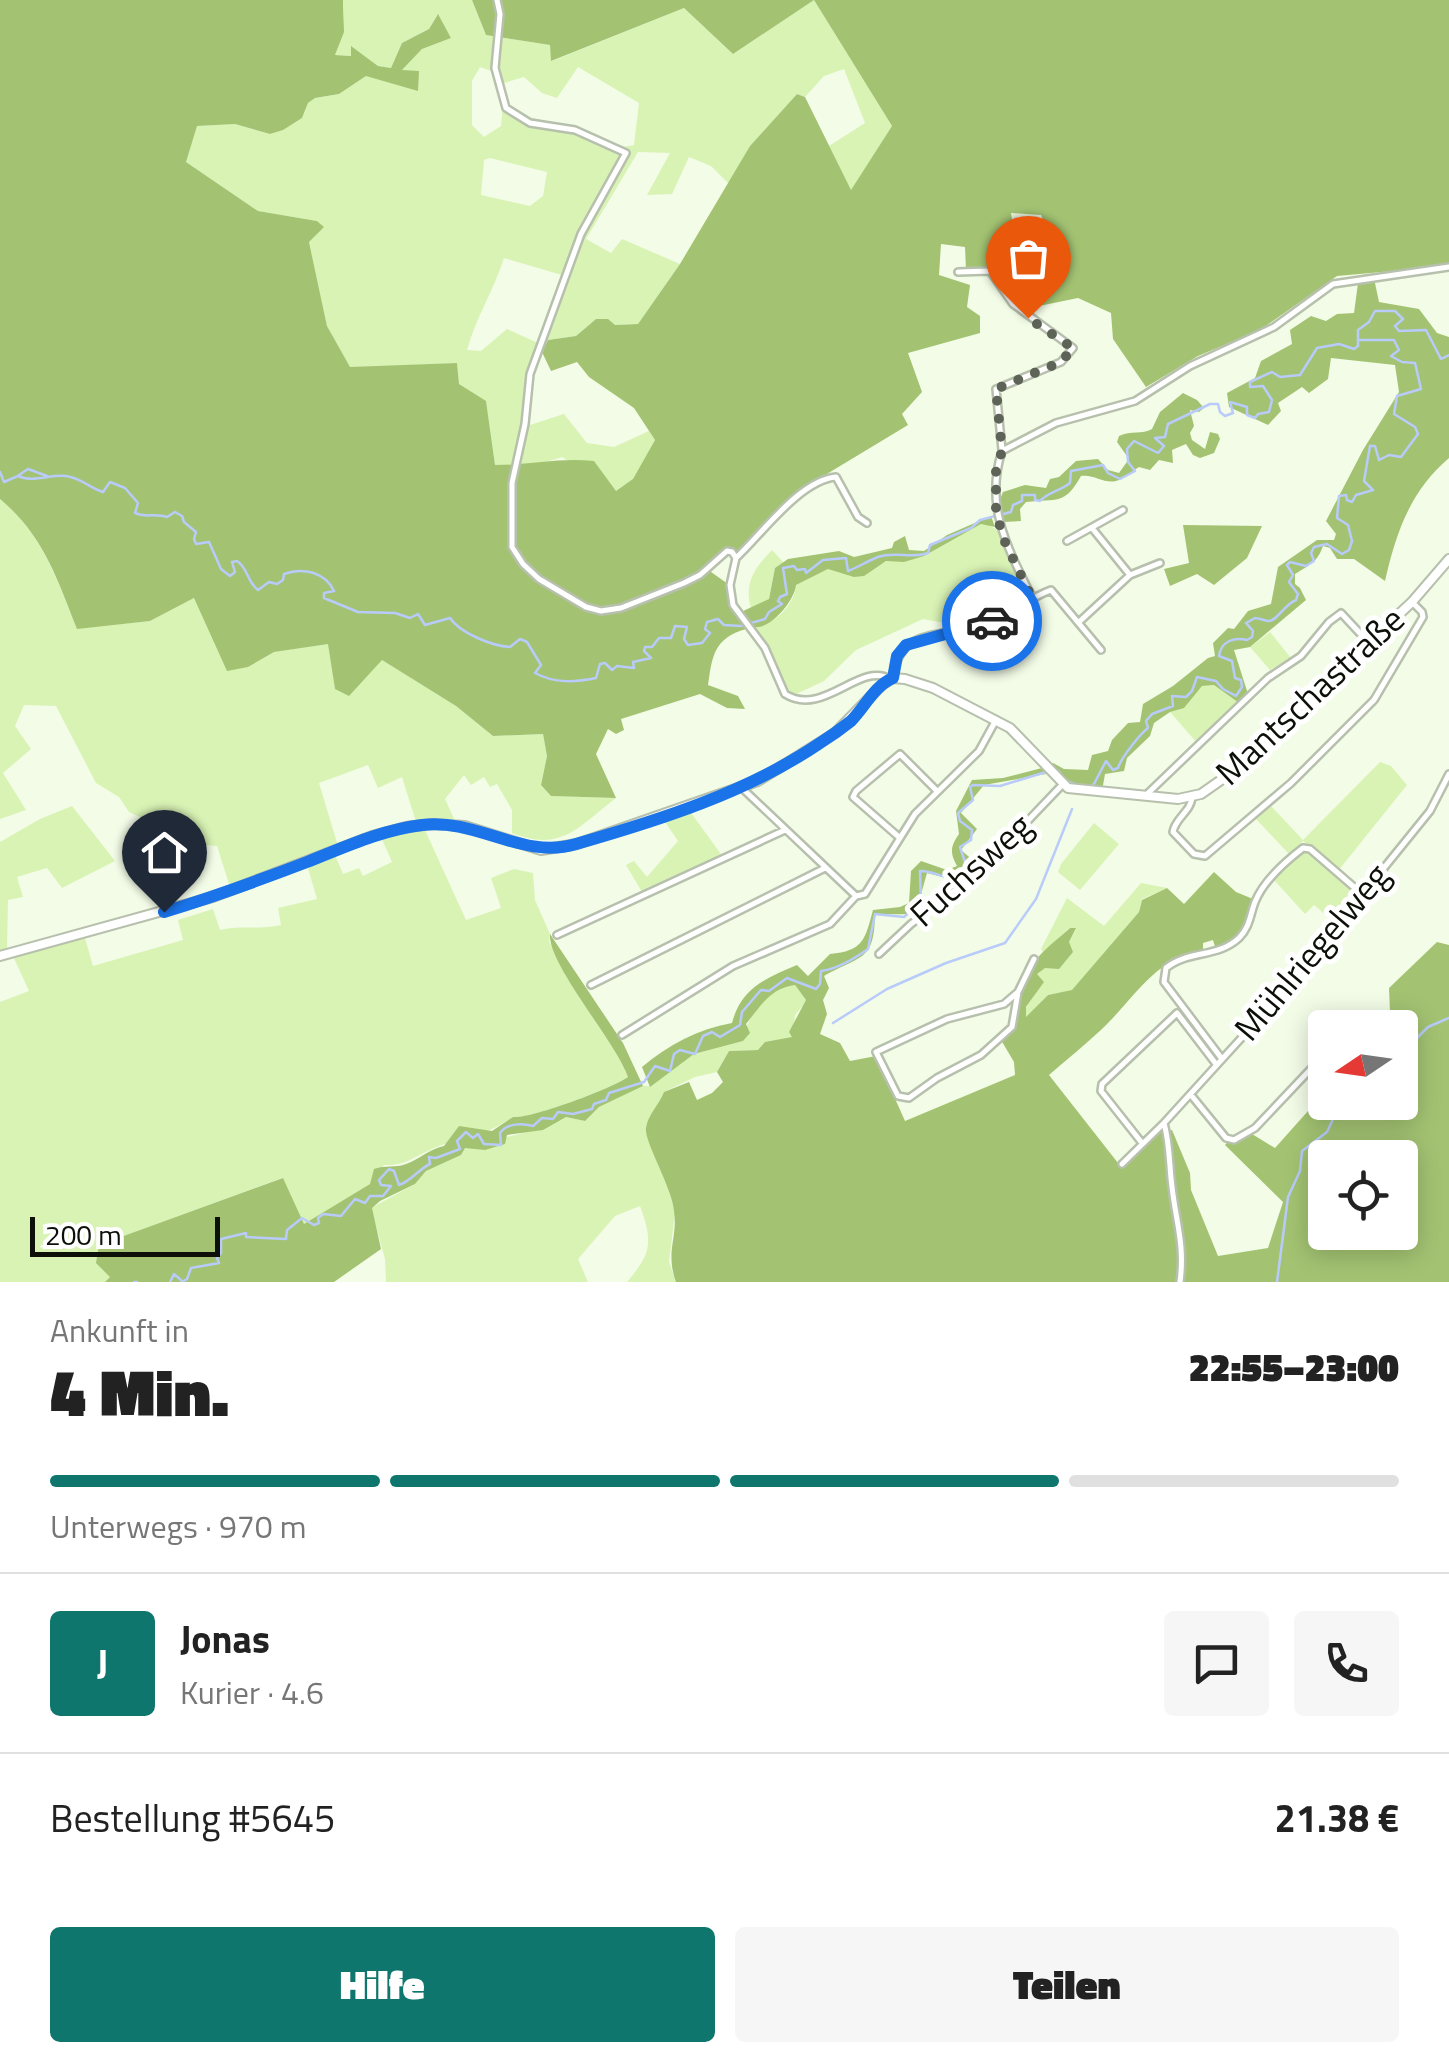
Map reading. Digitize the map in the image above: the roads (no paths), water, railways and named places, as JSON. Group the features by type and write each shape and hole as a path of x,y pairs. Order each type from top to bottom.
{"street":[{"path":"497,0 500,14 495,68 506,108 530,123 575,130 626,153 581,234 530,374 525,424 512,484 512,547 523,564 548,586 601,612 684,583 700,575 728,550 736,558"},
{"path":"1002,451 1056,423 1136,401 1190,366 1274,326 1333,284 1449,267"},
{"path":"958,272 990,271 1014,304 1073,348 1061,362 996,389 1002,451 996,470 996,512 1032,598"},
{"path":"867,522 858,516 836,478 827,478 808,487 736,558 730,597 742,620 765,648 780,690 792,699 824,696 876,674 933,688 996,720 1018,736 1062,785"},
{"path":"1067,541 1124,510"},
{"path":"1092,528 1130,576"},
{"name":"Mantschastraße","path":"1062,785 1076,790 1145,796 1192,796 1221,780 1412,602 1449,559"},
{"path":"1079,622 1130,576 1160,563"},
{"path":"0,956 213,897 388,830 454,824 529,848 552,850 742,788 835,733 892,679 897,656 906,645 959,628 983,625 1053,590 1101,650"},
{"path":"1192,796 1190,806 1173,830 1194,854 1205,856 1292,783 1374,700 1423,617 1412,602"},
{"path":"1145,796 1268,678 1301,656 1341,613 1369,643"},
{"path":"622,1034 733,966 830,924 856,896 865,894 915,814 979,750 996,720"},
{"path":"900,838 854,797 856,792 900,754 937,791"},
{"name":"Mühlriegelweg","path":"1122,1164 1191,1095 1286,989 1430,811 1449,774"},
{"name":"Fuchsweg","path":"879,954 911,924 978,874 1062,785"},
{"path":"742,788 856,896"},
{"path":"556,936 786,829"},
{"path":"1220,1062 1164,982 1166,968 1184,958 1217,952 1234,942 1249,924 1263,889 1303,848 1310,849 1362,894"},
{"path":"591,985 826,868"},
{"path":"1018,992 1004,1004 932,1024 876,1052 898,1096 909,1098 987,1051 1014,1023 1018,992 1034,959"},
{"path":"1142,1143 1101,1091 1102,1084 1177,1013 1220,1062"},
{"path":"1191,1095 1226,1138 1234,1140 1255,1128 1308,1072"},
{"path":"1164,1123 1183,1239 1180,1282"}],"waterway":[{"path":"1088,787 1094,784 1106,761 1113,770 1118,768 1148,728 1146,721 1152,714 1173,706 1172,696 1186,697 1197,677 1216,681 1236,696 1242,687 1241,680 1235,678 1232,661 1219,656 1222,647 1233,640 1252,637 1253,631 1246,623 1255,618 1272,620 1296,600 1298,594 1289,582 1293,575 1287,565 1290,562 1306,566 1314,561 1314,547 1327,544 1342,554 1349,550 1352,541 1348,525 1337,518 1339,496 1346,495 1352,502 1356,495 1373,490 1364,481 1370,446 1375,446 1379,460 1389,455 1401,457 1418,434 1415,427 1394,414 1397,396 1421,389 1415,363 1391,356 1399,350 1394,340 1358,340 1358,330 1375,311 1395,311 1403,319 1395,326 1399,331 1426,330 1441,359 1449,355"},
{"path":"0,472 4,482 18,476 66,476 103,492 110,482 125,488 138,503 135,513 167,517 175,512 182,516 196,532 196,544 209,542 221,569 230,576 235,572 232,562 237,561 258,590 269,582 277,584 284,574 313,573 325,579 334,591 324,593 324,598 358,612 395,613 410,618 418,614 425,625 450,618 469,634 503,646 510,647 520,639 527,642 541,665 535,673 558,680 581,680 596,678 600,664 605,663 612,670 617,666 634,668 633,662 651,658 645,647 652,647 659,638 671,638 675,626 687,627 684,639 688,645 702,643 710,633 705,629 707,622 718,619 724,625 741,626 765,619 782,604 778,601 780,597 787,594 783,568 794,566 806,573 823,560 846,558 848,571 884,555 922,555 928,553 930,545 971,528 980,520 1011,512 1013,505 1022,501 1022,495 1035,495 1035,500 1040,501 1070,483 1071,471 1103,465 1120,479 1135,471 1128,462 1127,449 1134,441 1158,453 1164,446 1155,438 1165,437 1168,424 1210,404 1218,404 1225,416 1233,413 1230,402 1247,407 1247,415 1255,418 1269,412 1272,400 1263,386 1250,387 1250,382 1272,372 1280,377 1300,375 1317,348 1339,344 1354,349 1358,340"},
{"path":"19,475 28,469 47,476"},
{"path":"1054,771 1080,786"},
{"path":"182,1282 191,1268 219,1263 221,1239 246,1233 246,1237 286,1239 287,1230 302,1218 314,1225 323,1214 341,1216 355,1199 365,1203 370,1196 383,1196 391,1186 381,1185 379,1180 389,1169 394,1171 399,1185 430,1164 429,1157 460,1149 457,1141 466,1132 473,1138 478,1134 484,1144 501,1145 500,1133 507,1127 533,1126 542,1118 553,1119 558,1112 573,1114 592,1109 594,1104 606,1100 609,1093 644,1082 655,1066 670,1071 674,1054 680,1050 695,1054 703,1036 712,1032 720,1037 740,1025 742,1012 761,990 769,991 787,978 816,989 821,971 868,949 875,914 904,917 921,902 920,871 951,878 967,868 960,847 971,840 972,830 960,821 958,813 973,800 970,787 1000,786 1046,772"},
{"path":"833,1023 887,989 1005,943 1036,899 1072,809"},
{"path":"1418,1037 1428,1027 1449,1018"},
{"path":"1277,1282 1288,1197 1300,1171 1302,1151 1327,1132 1333,1120"},
{"path":"170,1282 174,1274 181,1280"}]}
